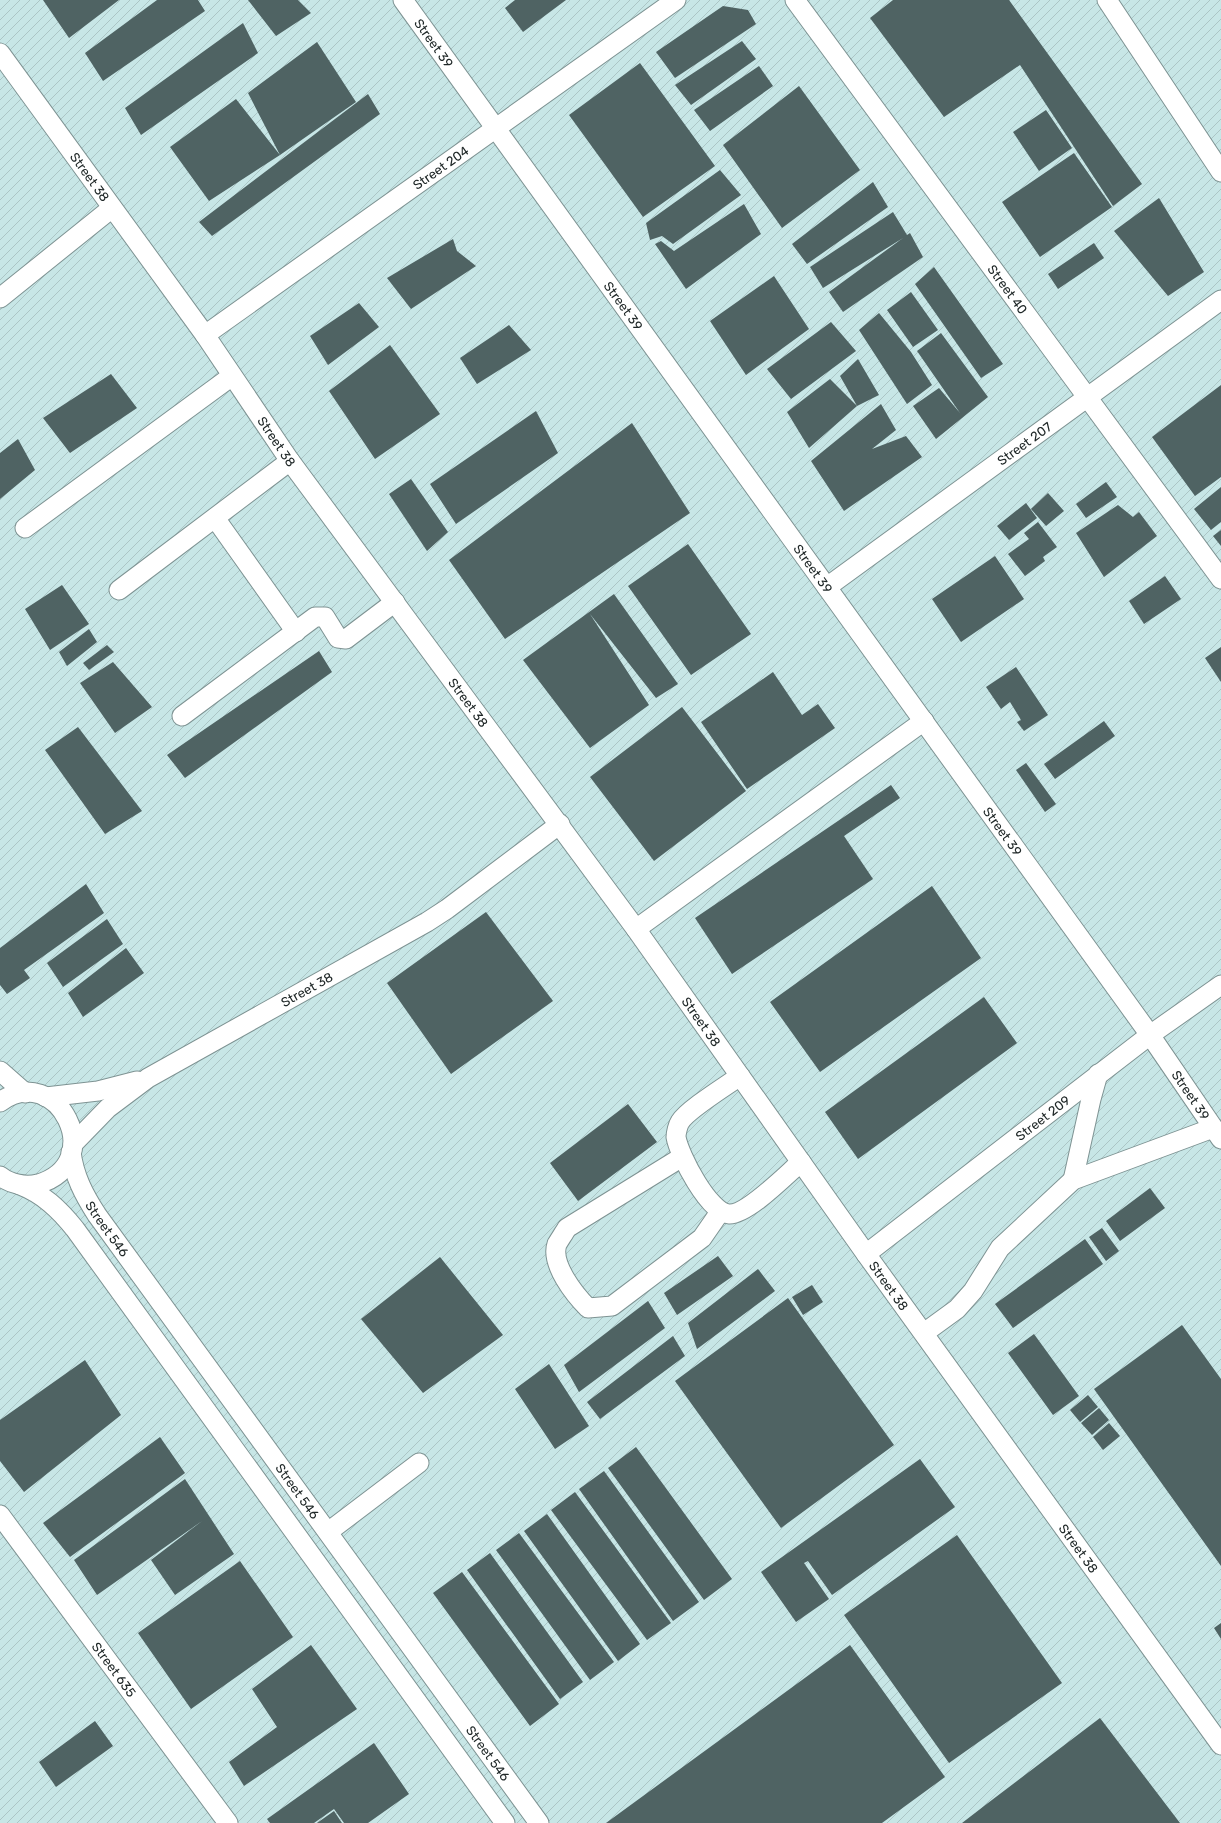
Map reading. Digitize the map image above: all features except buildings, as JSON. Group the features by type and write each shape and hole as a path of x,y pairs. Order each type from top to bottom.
{"street":[{"name":"Street 39","path":"403,0 1150,1035 1217,1133"},
{"name":"Street 204","path":"205,335 676,0"},
{"name":"Street 40","path":"795,0 1221,579"},
{"path":"1107,0 1221,172"},
{"name":"Street 38","path":"0,53 205,335 290,461 560,824 866,1254 1221,1745"},
{"path":"0,298 112,208"},
{"name":"Street 207","path":"827,587 1221,300"},
{"path":"25,528 232,376"},
{"path":"119,590 290,461"},
{"path":"215,518 296,632"},
{"path":"182,716 315,617 325,617 338,638 346,639 395,602"},
{"path":"636,929 924,721"},
{"name":"Street 38","path":"8,1182 40,1183 57,1174 66,1164 72,1148 108,1108 148,1078 427,922 447,909 560,824"},
{"name":"Street 209","path":"866,1254 1098,1074 1221,985"},
{"path":"0,1071 24,1093"},
{"path":"1073,1180 1098,1074"},
{"path":"740,1076 679,1122 676,1135 682,1157 696,1183 720,1212 728,1214 740,1212 756,1201 801,1162"},
{"name":"Street 38","path":"46,1097 98,1091 148,1078"},
{"path":"0,1102 14,1095 24,1093 46,1097"},
{"name":"Street 546","path":"46,1097 56,1103 64,1112 69,1121 72,1133 73,1168 97,1214 539,1823"},
{"path":"924,1333 957,1308 973,1291 1000,1248 1073,1180 1217,1133"},
{"path":"682,1157 567,1228 557,1245 556,1261 576,1297 588,1308 612,1306 702,1238 720,1212"},
{"name":"Street 546","path":"8,1182 36,1192 50,1202 75,1229 505,1823"},
{"path":"328,1532 419,1463"},
{"name":"Street 635","path":"0,1515 228,1823"}],"shaded area":[{"path":"0,0 1221,0 1221,1823 0,1823"}]}
